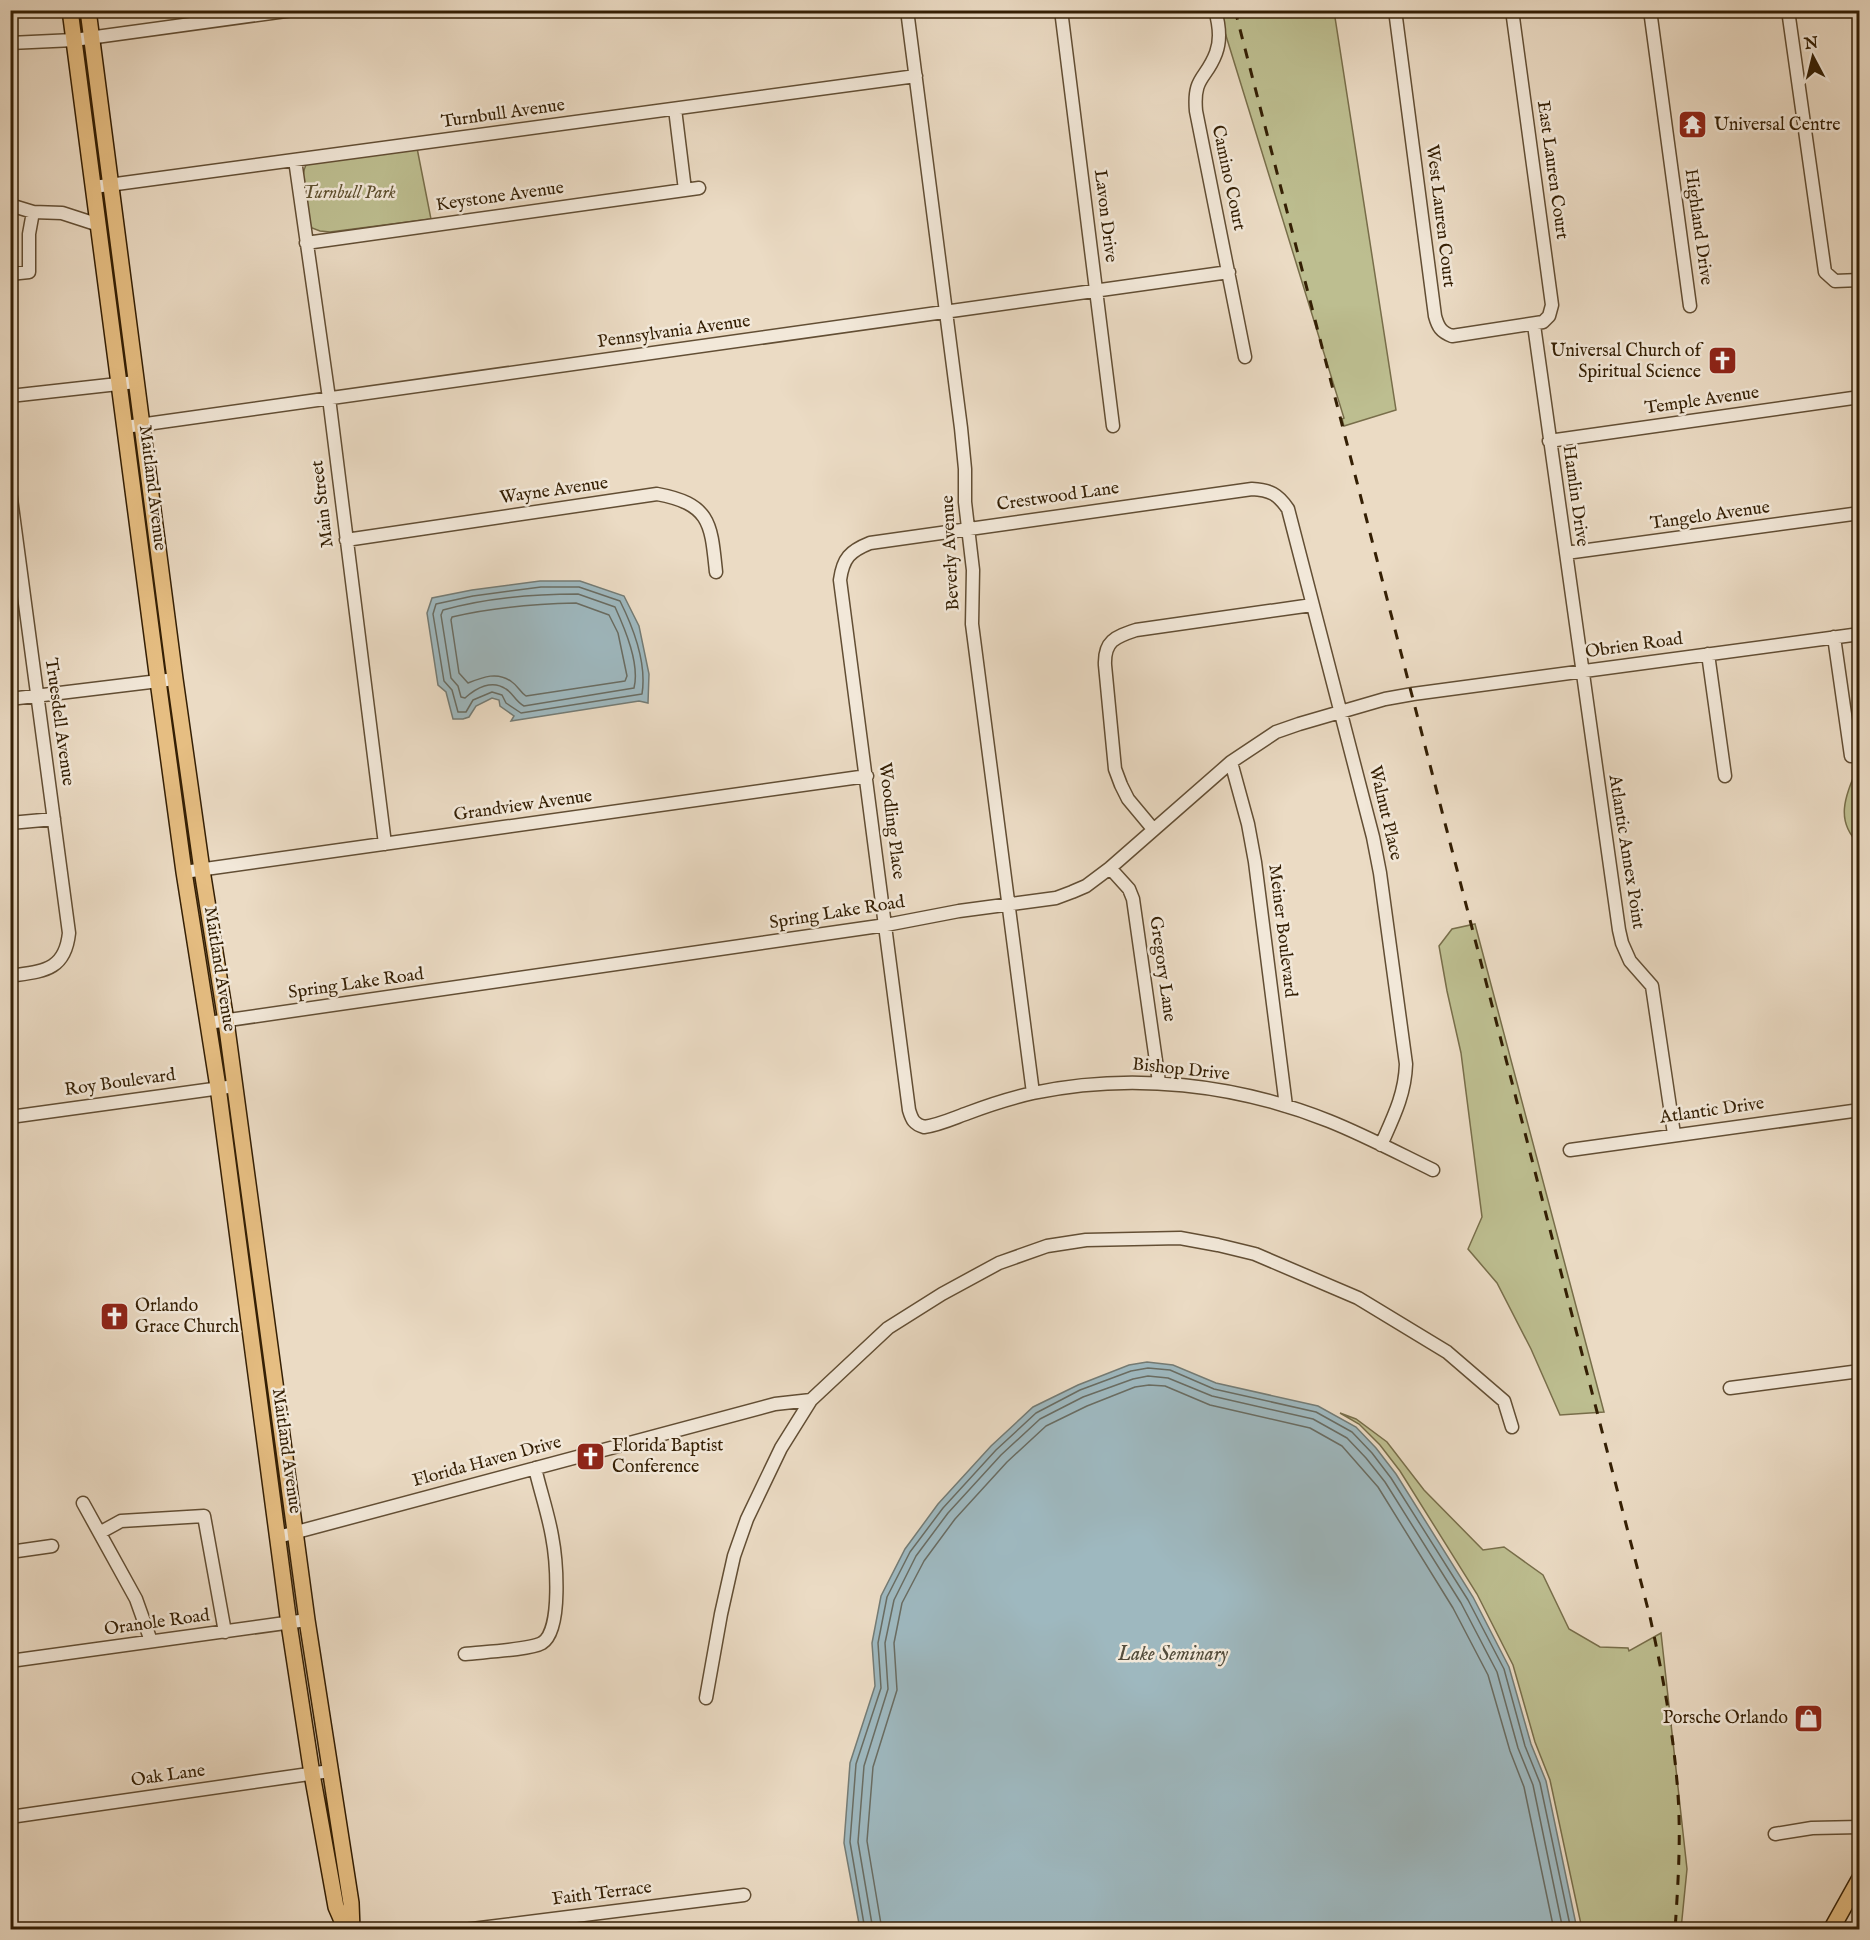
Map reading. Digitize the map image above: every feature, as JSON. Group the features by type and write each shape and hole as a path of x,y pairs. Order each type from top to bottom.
{"main road":[{"name":"Maitland Avenue","path":"70,10 158,681 184,872 218,1087 289,1624 312,1774 336,1907 346,1929"},
{"name":"Maitland Avenue","path":"88,10 175,679 226,1021 307,1620 351,1903 352,1929"},
{"path":"251,1335 257,1322 266,1311"},
{"path":"1831,1929 1860,1878"}],"street":[{"path":"10,43 92,38 293,10"},
{"name":"Beverly Avenue","path":"907,10 961,428 967,528 973,570 972,624 1034,1093"},
{"name":"Lavon Drive","path":"1061,10 1113,426"},
{"name":"Camino Court","path":"1215,10 1219,40 1216,55 1199,81 1195,96 1196,111 1245,357"},
{"name":"West Lauren Court","path":"1395,10 1438,326 1444,333 1452,336 1534,325"},
{"name":"East Lauren Court","path":"1512,10 1552,305 1549,316 1543,322 1534,325"},
{"name":"Highland Drive","path":"1650,10 1690,306"},
{"path":"1788,10 1821,257 1825,272 1829,277 1836,281 1860,280"},
{"name":"Turnbull Avenue","path":"94,188 916,76"},
{"path":"675,110 685,190"},
{"name":"Main Street","path":"294,160 328,399 386,844"},
{"name":"Keystone Avenue","path":"306,243 699,188"},
{"path":"10,205 33,212 62,213 99,225"},
{"path":"10,274 29,272 29,234 33,212"},
{"name":"Pennsylvania Avenue","path":"125,427 1229,272"},
{"name":"Hamlin Drive","path":"1534,325 1582,672"},
{"path":"10,396 136,382"},
{"name":"Temple Avenue","path":"1549,441 1860,397"},
{"name":"Crestwood Lane","path":"848,556 870,543 967,528 1252,489 1266,489 1276,494"},
{"name":"Truesdell Avenue","path":"10,491 12,522 69,933 68,948 54,966 44,971 10,976"},
{"name":"Wayne Avenue","path":"346,540 657,494 675,497 692,504 704,515 710,529 716,572"},
{"name":"Walnut Place","path":"1276,494 1288,510 1341,711 1380,873 1406,1064 1406,1082 1401,1102 1381,1145"},
{"name":"Tangelo Avenue","path":"1566,554 1860,513"},
{"name":"Woodling Place","path":"848,556 842,566 840,580 909,1110 912,1120 917,1125"},
{"path":"1153,829 1128,799 1115,769 1104,652 1110,642 1120,635 1136,630 1312,605"},
{"name":"Obrien Road","path":"1413,694 1860,634"},
{"path":"1834,638 1851,756"},
{"path":"1708,654 1725,776"},
{"name":"Atlantic Annex Point","path":"1582,672 1622,943 1630,961 1652,986 1674,1134"},
{"path":"10,699 175,679"},
{"name":"Spring Lake Road","path":"208,1023 886,925 1056,898 1086,886 1110,868 1231,762 1276,732 1341,711 1413,694"},
{"name":"Meiner Boulevard","path":"1231,762 1248,824 1255,862 1286,1106"},
{"name":"Grandview Avenue","path":"184,872 867,777"},
{"path":"10,824 54,819"},
{"name":"Gregory Lane","path":"1110,868 1129,889 1133,899 1159,1082"},
{"name":"Bishop Drive","path":"917,1125 932,1126 993,1104 1034,1093 1080,1085 1159,1082 1214,1089 1286,1106 1330,1121 1433,1170"},
{"name":"Roy Boulevard","path":"10,1117 235,1086"},
{"name":"Atlantic Drive","path":"1570,1150 1860,1110"},
{"path":"231,1187 249,1185"},
{"path":"706,1698 734,1556 747,1519 781,1448 812,1400 888,1328 942,1294 999,1263 1047,1246 1086,1240 1180,1238 1255,1254 1358,1298 1447,1352 1504,1401 1512,1427"},
{"path":"1730,1389 1860,1371"},
{"name":"Florida Haven Drive","path":"278,1537 775,1404 812,1400"},
{"path":"465,1654 542,1643 554,1627 556,1615 553,1544 535,1468"},
{"path":"83,1503 136,1599 151,1641"},
{"path":"101,1532 121,1521 204,1516 225,1632"},
{"path":"10,1552 52,1546"},
{"name":"Oranole Road","path":"10,1661 307,1620"},
{"name":"Oak Lane","path":"10,1816 330,1771"},
{"path":"1774,1834 1812,1828 1860,1827"},
{"name":"Faith Terrace","path":"464,1929 744,1895"}],"green space":[{"path":"1220,11 1334,11 1396,410 1344,426 1342,419 1344,418"},
{"name":"Turnbull Park","path":"417,148 431,219 330,232 312,228 304,196 303,179 306,165 312,162"},
{"path":"1859,764 1859,844 1851,835 1844,815 1847,795"},
{"path":"1475,924 1604,1412 1560,1415 1531,1349 1497,1283 1468,1249 1482,1217 1461,1053 1439,946 1452,929"},
{"path":"1340,1413 1356,1419 1387,1442 1424,1490 1483,1550 1504,1547 1543,1575 1569,1629 1600,1647 1628,1648 1629,1651 1661,1633 1687,1869 1681,1929 1582,1929 1550,1780 1535,1742 1513,1665 1477,1594 1400,1471 1380,1445 1359,1424"}],"water":[{"path":"540,581 580,581 624,596 639,626 649,674 648,703 639,701 511,721 514,716 500,706 499,700 492,698 476,706 469,717 453,719 446,692 438,685 427,613 432,598"},
{"name":"Lake Seminary","path":"1147,1362 1173,1365 1216,1383 1318,1406 1356,1427 1396,1474 1473,1597 1509,1667 1531,1744 1546,1781 1577,1929 860,1929 844,1843 850,1763 875,1686 872,1643 881,1596 905,1549 938,1504 991,1446 1033,1407 1078,1385 1129,1365"}],"railway":[{"path":"1235,10 1650,1617 1674,1750 1678,1795 1679,1846 1675,1930"}],"place":[{"name":"Universal Centre","path":"1693,125"},
{"name":"Universal Church of Spiritual Science","path":"1722,361"},
{"name":"Orlando Grace Church","path":"114,1316"},
{"name":"Florida Baptist Conference","path":"591,1456"},
{"name":"Porsche Orlando","path":"1809,1718"}]}
